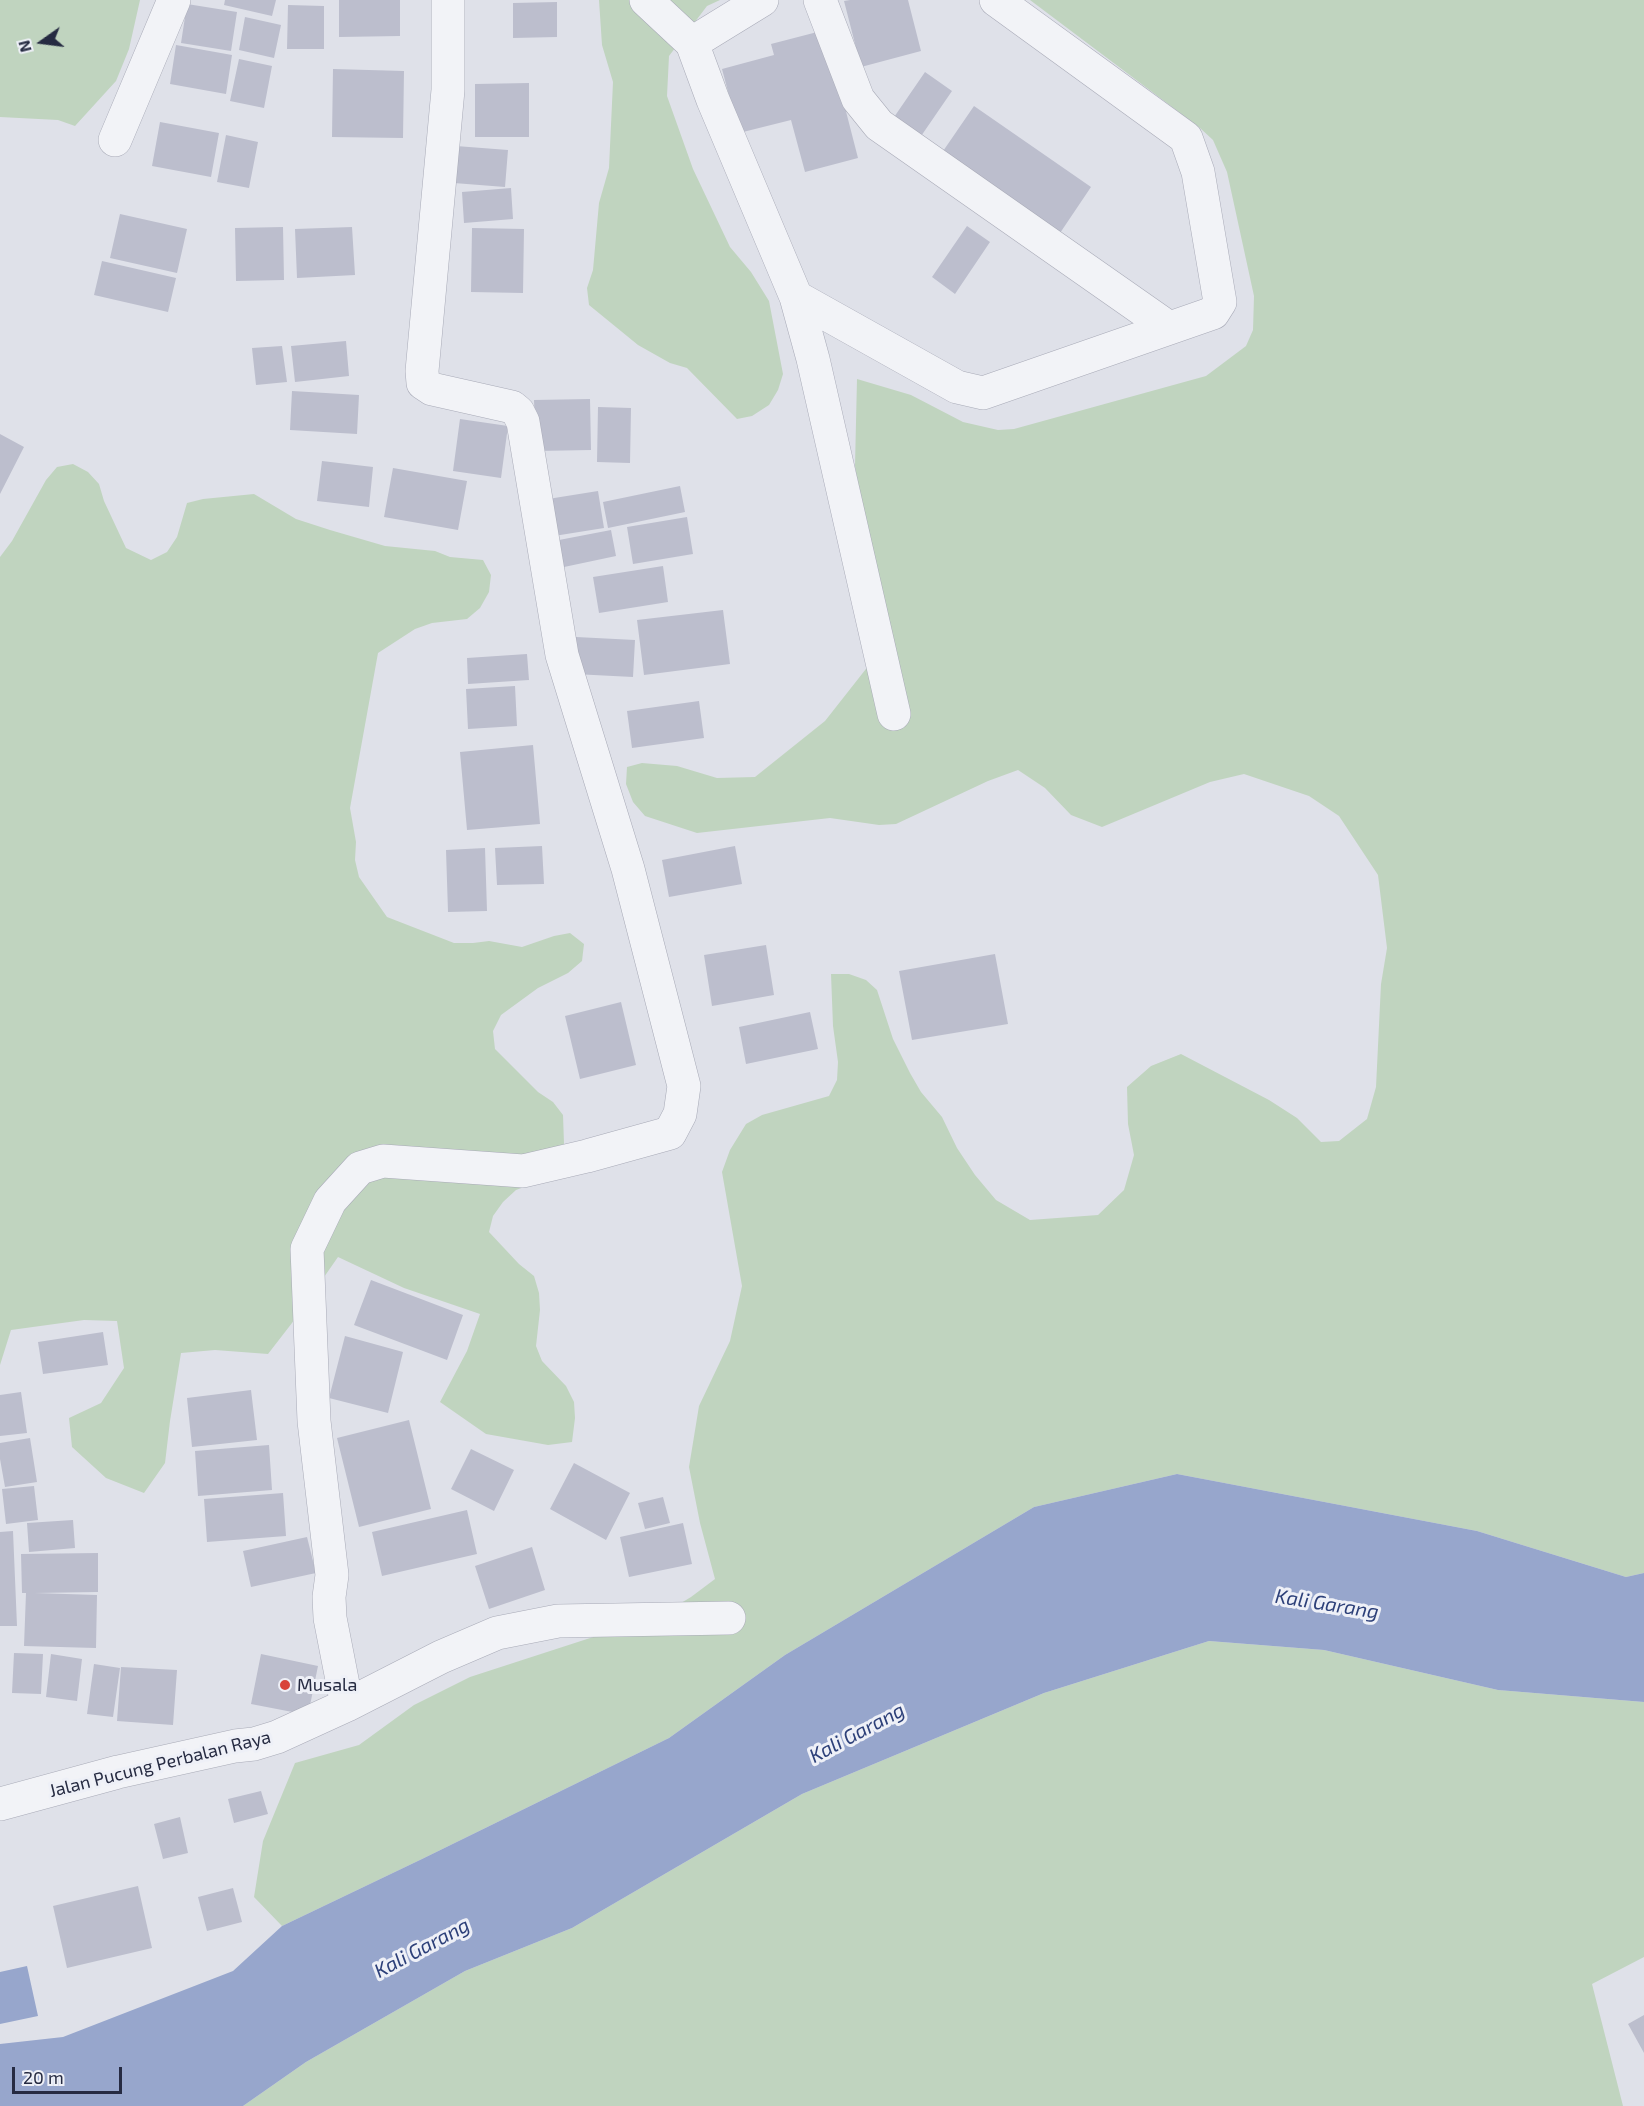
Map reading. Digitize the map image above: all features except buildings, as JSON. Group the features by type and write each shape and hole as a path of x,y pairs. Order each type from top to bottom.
{"street":[{"path":"115,140 174,0"},
{"path":"347,1705 328,1597 332,1575 315,1421 307,1260 307,1249 330,1201 360,1168 383,1161 523,1171 670,1133 681,1114 684,1086 628,869 562,655 524,422 512,407 432,389 423,383 422,371 448,90 448,0"},
{"path":"646,0 692,43 713,100 796,297 816,371 894,714"},
{"path":"692,43 762,0"},
{"path":"820,0 858,99 879,125 1168,328"},
{"path":"796,297 957,387 983,393 1213,313 1220,302 1198,172 1186,138 996,0"},
{"name":"Jalan Pucung Perbalan Raya","path":"0,1804 118,1772 235,1746 254,1744 277,1737 347,1705 441,1657 497,1633 558,1621 729,1618"}],"green space":[{"path":"0,0 140,0 129,49 116,81 75,126 58,120 0,117"},
{"path":"599,0 720,0 707,6 669,56 667,96 693,169 730,247 751,272 769,301 783,374 778,390 769,405 752,416 737,419 687,368 670,363 638,345 589,305 587,288 593,270 599,203 609,168 613,82 602,45"},
{"path":"1030,0 1644,0 1644,1573 1626,1577 1477,1531 1177,1474 1034,1507 785,1655 669,1738 282,1926 254,1897 263,1841 295,1763 359,1745 414,1705 470,1677 661,1615 715,1579 700,1523 689,1467 699,1406 730,1341 742,1286 722,1172 730,1150 746,1124 762,1115 829,1096 837,1080 838,1062 833,1026 831,974 849,974 866,980 877,990 893,1039 910,1073 921,1092 942,1117 957,1148 975,1175 996,1200 1030,1220 1098,1215 1124,1190 1134,1155 1128,1124 1127,1087 1151,1066 1181,1054 1269,1100 1297,1118 1321,1142 1339,1141 1367,1119 1376,1087 1381,984 1387,948 1378,875 1339,816 1309,796 1244,774 1210,782 1102,827 1071,815 1045,788 1018,770 988,781 896,824 879,825 830,818 697,833 645,816 633,802 626,784 627,767 642,763 677,766 717,778 755,777 825,721 884,646 855,466 857,379 911,395 963,422 998,430 1014,429 1206,376 1246,346 1253,330 1254,296 1227,172 1213,140"},
{"path":"73,464 88,472 99,484 104,501 126,548 151,560 167,552 177,537 187,503 203,499 254,494 296,519 385,546 435,551 450,557 483,560 491,575 489,592 480,608 467,619 432,623 415,629 378,653 350,808 359,877 387,917 454,943 489,941 522,947 570,933 584,944 582,961 568,973 538,988 501,1015 493,1031 495,1049 538,1092 553,1102 563,1115 565,1172 516,1190 493,1216 489,1232 519,1264 534,1276 539,1293 540,1310 536,1346 542,1361 566,1386 574,1402 572,1442 548,1445 486,1434 440,1402 467,1351 480,1314 404,1288 338,1257 268,1354 215,1350 181,1353 165,1463 144,1493 106,1478 72,1447 69,1418 101,1403 124,1368 117,1321 84,1320 11,1330 0,1365 0,557 12,541 46,480 57,467"},
{"path":"1209,1641 1324,1650 1498,1690 1644,1702 1644,1957 1592,1984 1623,2106 243,2106 306,2062 465,1971 572,1928 802,1794 1044,1693"}],"water":[{"name":"Kali Garang","path":"1177,1474 1477,1531 1626,1577 1644,1573 1644,1702 1498,1690 1324,1650 1209,1641 1044,1693 802,1794 572,1928 465,1971 306,2062 243,2106 0,2106 0,2044 63,2037 233,1971 282,1926 669,1738 785,1655 1034,1507"},
{"path":"27,1966 38,2016 0,2024 0,1972"}],"place":[{"name":"Musala","path":"285,1685"}]}
